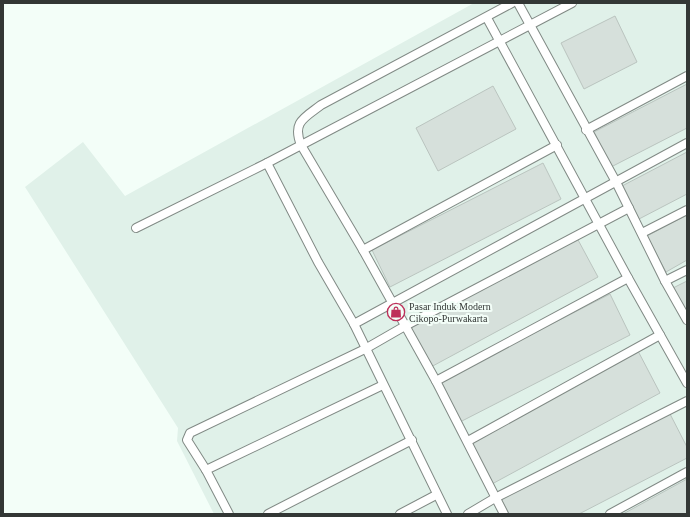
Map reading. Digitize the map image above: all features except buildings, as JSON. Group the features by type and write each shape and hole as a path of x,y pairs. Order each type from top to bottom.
{"lane":[{"path":"504,514 436,381 363,250 301,145 297,134 299,124 321,105 487,18 512,3"},
{"path":"518,3 586,130 616,182 665,281 687,320"},
{"path":"136,228 501,42 530,24 572,3"},
{"path":"487,18 628,278 687,383"},
{"path":"586,130 687,76"},
{"path":"354,324 687,143"},
{"path":"363,250 557,145"},
{"path":"266,163 318,262 354,324 365,349 412,440 436,495 447,514"},
{"path":"229,514 206,470 187,440 190,433 365,349 405,326 629,208"},
{"path":"642,233 687,210"},
{"path":"665,281 687,270"},
{"path":"436,381 628,278"},
{"path":"468,441 660,335"},
{"path":"206,470 383,385"},
{"path":"468,514 495,498 687,401"},
{"path":"268,514 412,440"},
{"path":"610,514 687,472"},
{"path":"400,514 436,495"}],"shaded area":[{"name":"Pasar Induk Modern Cikopo-Purwakarta","path":"474,3 687,3 687,514 214,514 177,441 178,428 25,187 83,142 125,196"}],"place":[{"name":"Pasar Induk Modern Cikopo-Purwakarta","path":"396,312"}]}
